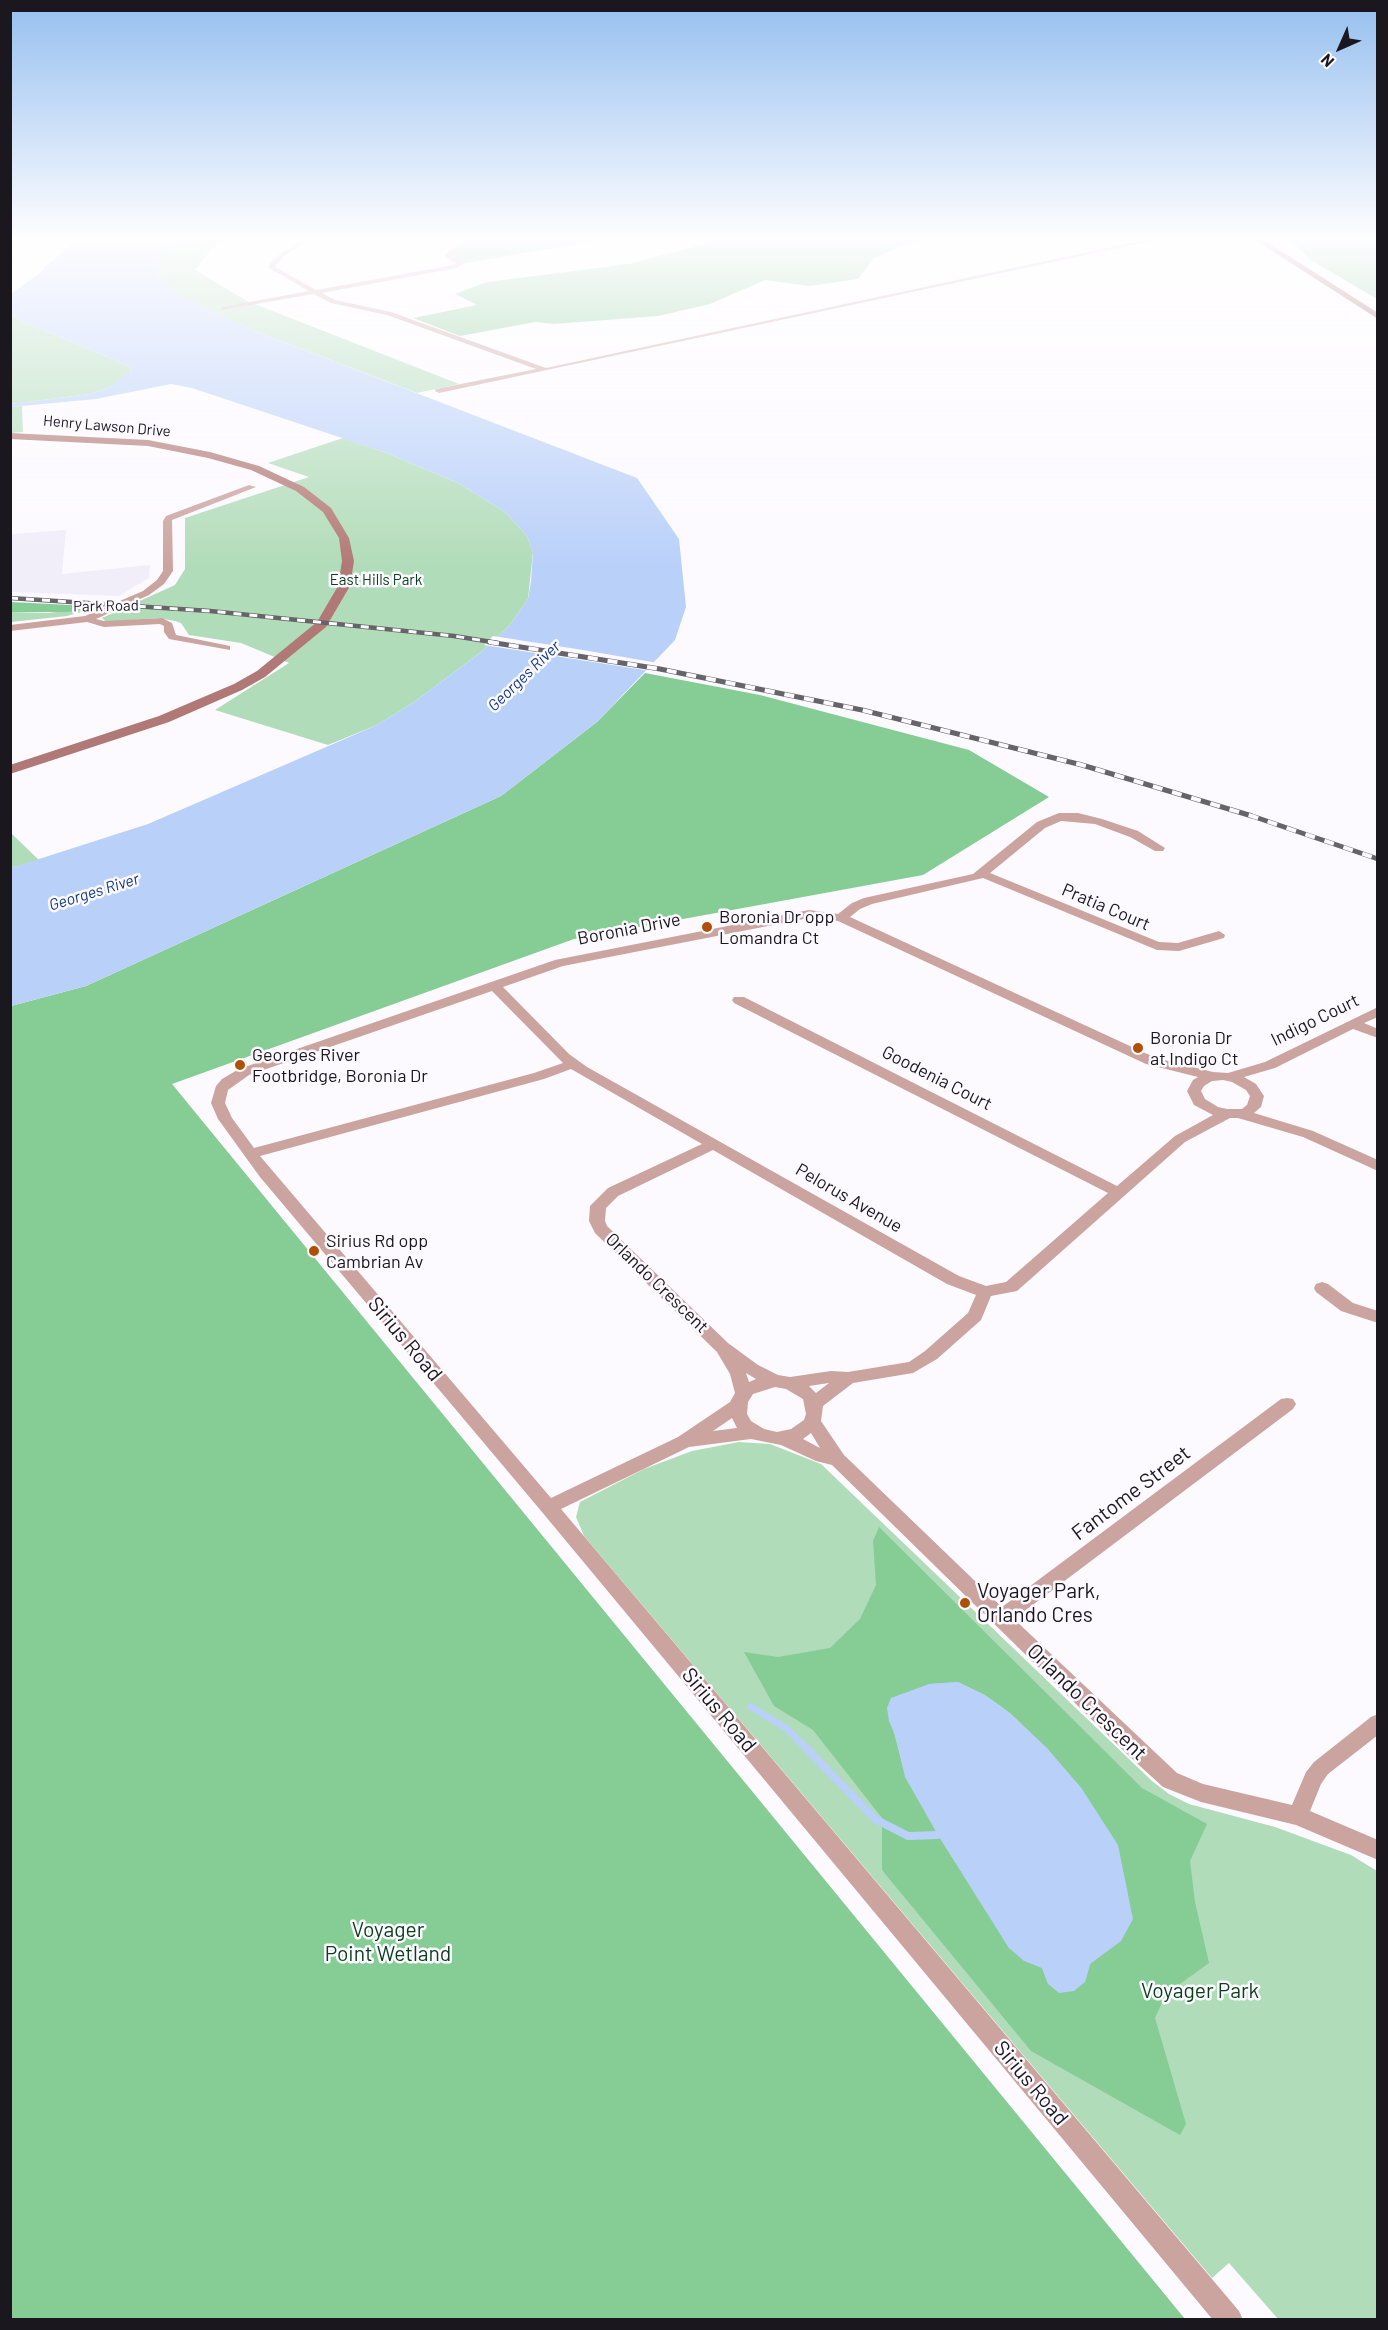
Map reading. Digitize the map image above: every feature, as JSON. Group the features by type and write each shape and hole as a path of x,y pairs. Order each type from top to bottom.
{"main road":[{"name":"Henry Lawson Drive","path":"10,436 123,441 210,455 272,475 300,489 331,515 344,538 348,561 346,580 322,624 255,677 221,694 135,730 10,770"},
{"path":"10,446 28,436"}],"street":[{"path":"488,349 545,370"},
{"path":"439,390 644,349"},
{"path":"87,619 146,593 165,577 169,563 167,521 169,518 252,487"},
{"name":"Park Road","path":"10,628 87,619 104,624 162,621 169,625 169,632 173,637 226,648"},
{"path":"841,918 855,906 868,901 967,881 982,874 1041,825 1059,818 1078,817 1098,821 1134,834 1159,848"},
{"name":"Pratia Court","path":"982,874 1157,946 1179,947 1219,935"},
{"name":"Boronia Drive","path":"218,1095 227,1082 244,1072 569,961 798,915 819,914 841,918 1150,1061 1244,1083 1255,1094"},
{"name":"Pelorus Avenue","path":"495,986 572,1064 953,1280 985,1292"},
{"name":"Goodenia Court","path":"739,999 1118,1192"},
{"name":"Indigo Court","path":"1221,1077 1270,1065 1377,1011"},
{"path":"1353,1024 1377,1034"},
{"name":"Boronia Drive","path":"1150,1061 1213,1111 1234,1114"},
{"path":"249,1154 532,1078 572,1064"},
{"name":"Indigo Court","path":"1234,1114 1254,1107 1259,1076 1270,1065"},
{"path":"548,1507 684,1442 760,1383 831,1377 848,1378 902,1370 923,1361 969,1323 975,1316 985,1292 1011,1287 1180,1139 1194,1120 1196,1097 1201,1080 1221,1077"},
{"path":"1255,1094 1308,1134"},
{"name":"Sirius Road","path":"218,1095 220,1111 249,1154 1230,2319"},
{"path":"1180,1139 1234,1114 1308,1134 1377,1166"},
{"name":"Orlando Crescent","path":"714,1144 613,1192 598,1206 596,1214 601,1229 722,1347 752,1369 783,1382"},
{"path":"1322,1288 1347,1307 1377,1317"},
{"name":"Orlando Crescent","path":"722,1347 738,1374 741,1399"},
{"path":"741,1399 738,1414 742,1422 753,1432 771,1438 783,1438 802,1432 813,1413 848,1378"},
{"path":"783,1382 805,1392 813,1413"},
{"name":"Fantome Street","path":"1002,1618 1287,1404"},
{"name":"Orlando Crescent","path":"813,1413 838,1460 1149,1763 1170,1780 1201,1793 1298,1816 1377,1850"},
{"path":"684,1442 753,1432"},
{"name":"Orlando Crescent","path":"783,1438 822,1456 838,1460"},
{"path":"1298,1816 1320,1768 1377,1724"},
{"name":"Orlando Crescent","path":"1357,1841 1377,1859"}],"shaded area":[{"path":"66,530 62,574 150,565 149,578 119,596 11,592 11,534"}],"green space":[{"path":"10,349 88,349 129,367 131,372 106,389 90,394 11,404"},
{"path":"301,349 369,349 459,384 417,393"},
{"path":"22,406 23,432 11,433 11,407"},
{"name":"East Hills Park","path":"343,438 384,452 458,483 505,512 527,536 533,552 528,599 509,626 481,652 414,702 377,725 328,745 215,710 289,663 241,643 189,635 181,623 175,621 158,618 106,622 102,618 175,585 185,569 185,518 309,477 268,463"},
{"path":"11,602 102,606 68,612 11,612"},
{"path":"99,607 67,616 11,622 11,612 48,613"},
{"name":"Voyager Point Wetland","path":"645,673 760,695 969,750 1049,797 923,875 574,939 172,1084 1185,2319 11,2320 11,1006 86,986 501,796 597,722"},
{"path":"11,833 39,860 11,868"},
{"name":"Voyager Park","path":"739,1442 770,1444 821,1464 1152,1781 1169,1794 1189,1804 1275,1827 1351,1855 1377,1871 1377,2319 1278,2319 1229,2263 1212,2278 584,1536 576,1517 580,1502 644,1469 692,1451"},
{"path":"879,1527 1142,1788 1207,1824 1190,1861 1195,1902 1209,1963 1166,1994 1155,2018 1186,2124 1180,2135 1031,2051 882,1870 882,1818 813,1730 774,1706 744,1652 778,1657 830,1648 860,1619 876,1585 873,1541","holes":["958,1682 985,1695 1010,1713 1047,1749 1082,1789 1102,1954 1090,1964 1085,1982 1048,1984 1042,1968 1009,1948 938,1835 906,1777 887,1708 929,1684"]}],"water":[{"name":"Georges River","path":"88,349 301,349 637,478 679,539 686,607 675,640 597,722 501,796 86,986 11,1006 11,868 148,824 377,725 414,702 481,652 509,626 528,599 531,581 533,552 527,536 505,512 458,483 384,452 192,388 171,384 96,399 11,407 10,404 90,394 106,389 131,371 129,367"},
{"path":"958,1682 985,1695 1010,1713 1047,1748 1082,1789 1118,1845 1133,1919 1121,1941 1090,1964 1085,1982 1074,1991 1059,1993 1048,1984 1042,1968 1024,1961 1009,1948 938,1835 905,1777 895,1735 889,1721 887,1708 891,1698 929,1684"}],"pier":[{"path":"493,636 658,663 651,671 484,645"}],"waterway":[{"path":"751,1707 786,1728 805,1747"},
{"path":"805,1747 875,1819 908,1836 938,1835"}],"railway":[{"path":"10,598 210,611 454,636 498,643"},
{"path":"489,642 660,669 862,710 1082,765 1252,816 1378,859"}],"place":[{"name":"Boronia Dr opp Lomandra Ct","path":"707,927"},
{"name":"Boronia Dr at Indigo Ct","path":"1138,1048"},
{"name":"Georges River Footbridge, Boronia Dr","path":"240,1065"},
{"name":"Sirius Rd opp Cambrian Av","path":"314,1251"},
{"name":"Voyager Park, Orlando Cres","path":"965,1603"}]}
